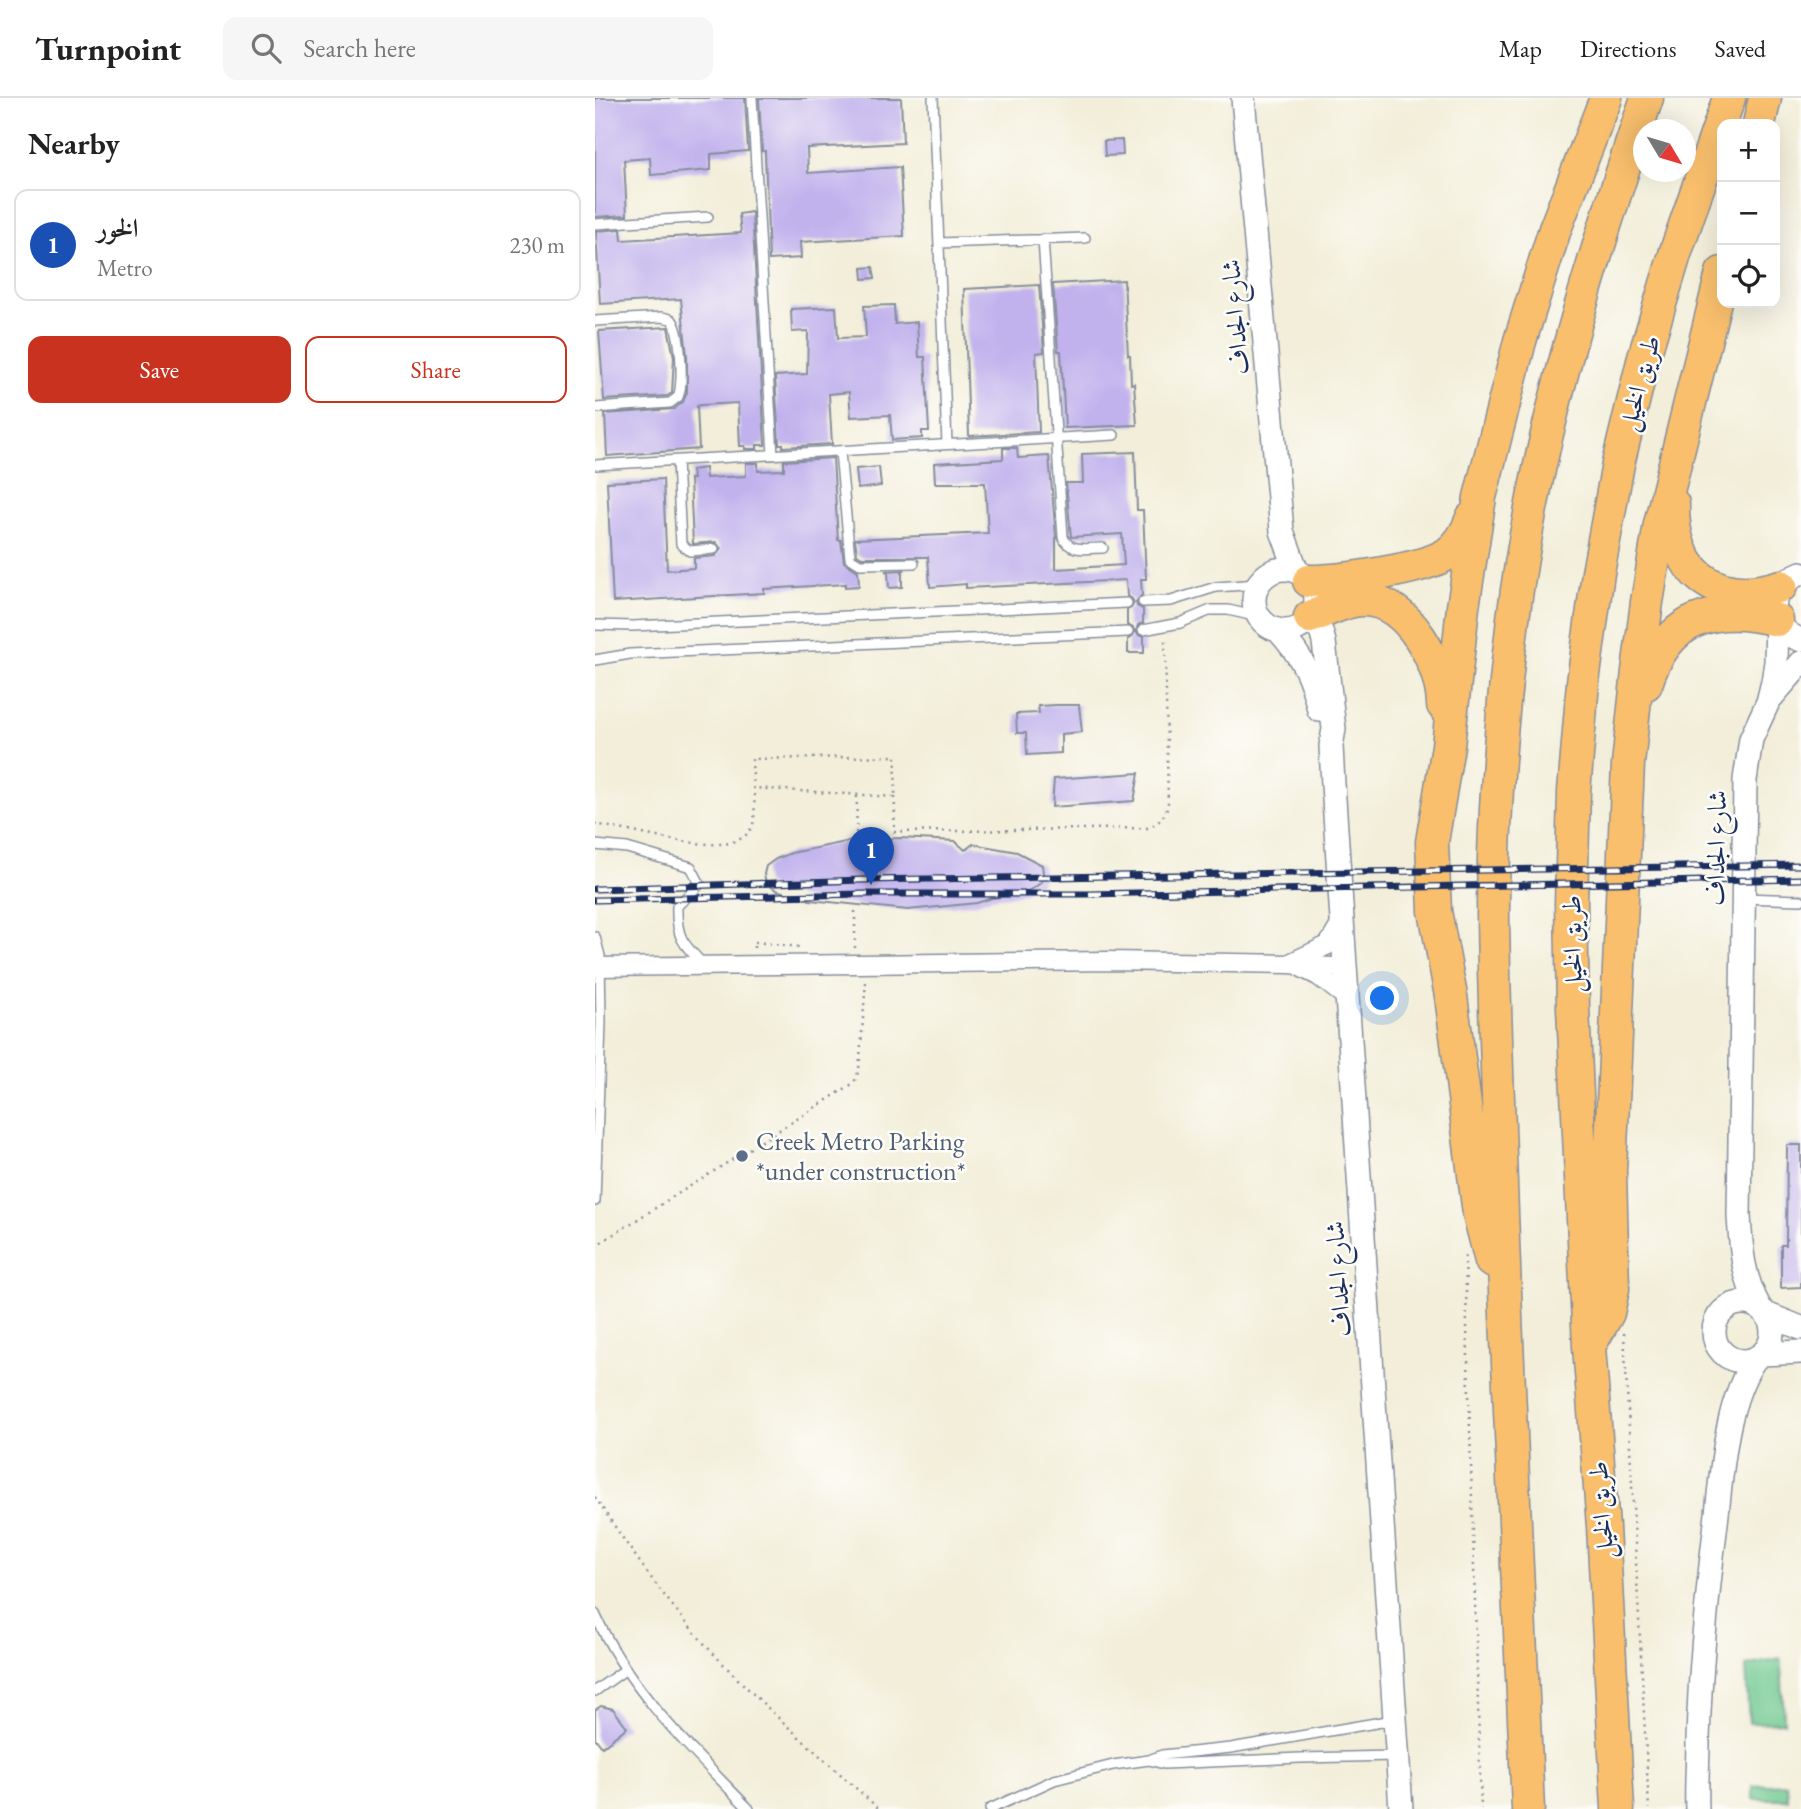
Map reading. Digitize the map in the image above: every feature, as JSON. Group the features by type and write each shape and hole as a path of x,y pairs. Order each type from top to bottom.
{"highway":[{"path":"1505,1306 1479,1214 1451,996 1435,911 1432,842 1448,746 1463,607 1480,497 1524,328 1555,229 1606,98"},
{"path":"1528,1809 1505,1306 1493,912 1502,713 1514,614 1532,504 1550,419 1571,334 1647,98"},
{"name":"طريق الخيل","path":"1618,1809 1603,1527 1589,1347 1573,1008 1571,903 1574,792 1583,682 1613,491 1644,357 1676,251 1728,98"},
{"path":"1760,119 1765,98"},
{"path":"1589,1347 1608,1313 1613,1289 1610,1171 1628,764 1647,602 1660,524 1717,293"},
{"path":"1677,457 1673,521 1678,545 1690,566 1707,583 1733,593 1758,593 1791,580"},
{"path":"1303,577 1351,579 1440,558 1449,553 1463,538 1480,497"},
{"path":"1310,617 1348,602 1371,601 1385,606 1399,616 1420,637 1434,662 1442,689 1439,795"},
{"path":"1628,764 1651,667 1661,649 1675,634 1702,619 1732,612 1752,614 1785,627"}],"street":[{"name":"شارع الجداف","path":"1244,98 1282,531 1303,577 1315,595 1314,610 1310,617 1321,631 1324,642 1334,729 1331,746 1401,1809"},
{"name":"شارع الجداف","path":"1282,531 1254,600 1259,617 1264,623 1278,630 1301,657 1310,674 1324,732 1331,746"},
{"path":"1264,579 1283,570 1303,577"},
{"name":"شارع الجداف","path":"1768,702 1785,627 1774,609 1775,597 1791,580"},
{"path":"1278,630 1300,627 1310,617"},
{"name":"شارع الجداف","path":"1763,1311 1748,1282 1741,1252 1739,1216 1747,759 1758,720 1768,702 1801,663"},
{"path":"1289,964 1328,945 1342,922"},
{"path":"597,967 705,966 861,958 1289,964 1345,961"},
{"path":"1289,964 1318,976 1347,998"},
{"name":"شارع الجداف","path":"1727,1307 1736,1281 1741,1252"},
{"path":"1733,1407 1729,1378 1715,1342 1715,1323 1727,1307 1738,1303 1749,1304 1801,1328"},
{"path":"1697,1809 1699,1701 1706,1600 1733,1407 1748,1369 1771,1339 1770,1322 1763,1311"},
{"path":"1720,1351 1736,1361 1801,1352"}],"lane":[{"path":"752,98 773,455"},
{"path":"933,98 947,444"},
{"path":"595,224 708,217"},
{"path":"939,243 1084,237"},
{"path":"1043,239 1055,438 1065,542 1073,548 1103,548"},
{"path":"595,321 662,317 671,319 678,331 681,386 678,397 670,403 595,408"},
{"path":"595,465 1114,435"},
{"path":"840,452 850,558 860,564 914,563"},
{"path":"677,461 683,547 689,551 714,549"},
{"path":"1143,602 1171,601 1216,587 1264,579"},
{"path":"595,625 633,626 1127,603"},
{"path":"1143,630 1165,627 1216,609 1259,617"},
{"path":"595,660 630,654 1128,632"},
{"path":"595,845 627,848 691,867 700,884 677,906 677,928 686,947 705,966"},
{"path":"1743,898 1801,900"},
{"path":"595,937 600,956 597,967 601,1023 595,1201"},
{"path":"595,1614 626,1669 679,1735 749,1809"},
{"path":"595,1691 626,1669"},
{"path":"990,1809 1026,1791 1064,1777 1113,1765 1149,1760 1162,1755 1231,1748 1395,1719"},
{"path":"1149,1760 1164,1764 1397,1756"}],"path":[{"path":"595,824 701,844 727,844 739,841 753,824 752,759 896,756 894,832 1147,828 1157,824 1165,816 1168,806 1165,627"},
{"path":"753,788 895,797"},
{"path":"856,840 857,794"},
{"path":"595,1246 854,1083 859,1070 861,958 855,906"},
{"path":"754,942 803,947"},
{"path":"1464,1244 1468,1299 1481,1809"},
{"path":"595,1497 656,1586 711,1650 769,1709 879,1809"}],"green space":[{"path":"1781,1659 1784,1722 1749,1723 1746,1666"},
{"path":"1787,1784 1788,1799 1753,1799 1753,1786"}],"building":[{"path":"595,98 745,98 748,151 711,154 711,170 651,175 650,158 624,160 627,215 595,217"},
{"path":"759,98 901,98 903,143 807,148 808,173 900,167 904,236 800,242 801,258 769,260 765,151 762,151"},
{"path":"1122,140 1123,155 1105,156 1104,141"},
{"path":"752,212 765,445 757,445 757,449 740,446 738,403 701,405 697,406 699,449 607,456 605,414 674,409 683,402 687,392 687,356 681,299 600,304 596,231 621,229 622,240 741,233 739,214"},
{"path":"873,267 875,278 863,279 862,268"},
{"path":"1124,280 1128,355 1131,384 1134,383 1137,425 1065,428 1061,351 1058,351 1053,284"},
{"path":"1039,285 1044,352 1036,353 1039,432 969,436 964,289"},
{"path":"894,305 895,324 917,322 919,357 925,357 929,431 922,431 922,438 892,440 890,415 851,417 849,392 829,394 832,444 783,447 783,444 779,444 775,376 807,374 808,331 792,332 791,309 836,307 838,338 866,337 864,306"},
{"path":"668,327 674,357 672,393 667,396 604,400 599,331"},
{"path":"1003,448 1017,448 1018,458 1049,456 1056,569 1124,565 1122,534 1071,537 1066,483 1083,483 1082,454 1135,452 1137,510 1143,510 1146,579 1141,579 1142,595 1136,602 1137,606 1143,609 1143,623 1138,625 1136,631 1144,637 1144,653 1128,653 1128,639 1135,632 1127,625 1127,610 1134,603 1127,596 1126,580 966,588 966,584 930,587 928,557 862,557 857,554 855,539 988,533 985,483 935,483 934,463 1003,459"},
{"path":"833,458 838,540 841,540 844,562 858,571 859,586 845,587 845,584 764,589 764,593 613,602 607,482 663,479 667,570 694,568 694,558 715,556 721,549 716,542 693,544 690,479 693,479 692,470 705,468 706,478 746,476 746,463 758,463 758,471 784,470 784,461"},
{"path":"879,467 881,486 858,489 856,469"},
{"path":"905,570 902,571 902,587 889,588 888,572 885,571"},
{"path":"1079,705 1082,732 1061,734 1061,753 1027,755 1026,733 1017,733 1016,714 1039,713 1038,706"},
{"path":"1139,773 1134,801 1052,807 1054,779"},
{"path":"900,838 955,841 965,850 973,844 1017,852 1042,865 1042,882 1017,895 977,903 908,910 810,900 776,890 766,883 766,866 791,853 856,840"},
{"path":"1787,1145 1801,1145 1801,1287 1781,1288 1781,1245 1786,1245"},
{"path":"601,1706 613,1709 627,1727 602,1747 595,1738 595,1710"}],"railway":[{"path":"595,889 862,880 1801,865"},
{"path":"595,900 862,894 1088,894 1801,879"}],"place":[{"name":"الخور","path":"871,885"},
{"name":"Creek Metro Parking *under construction*","path":"742,1156"}]}
